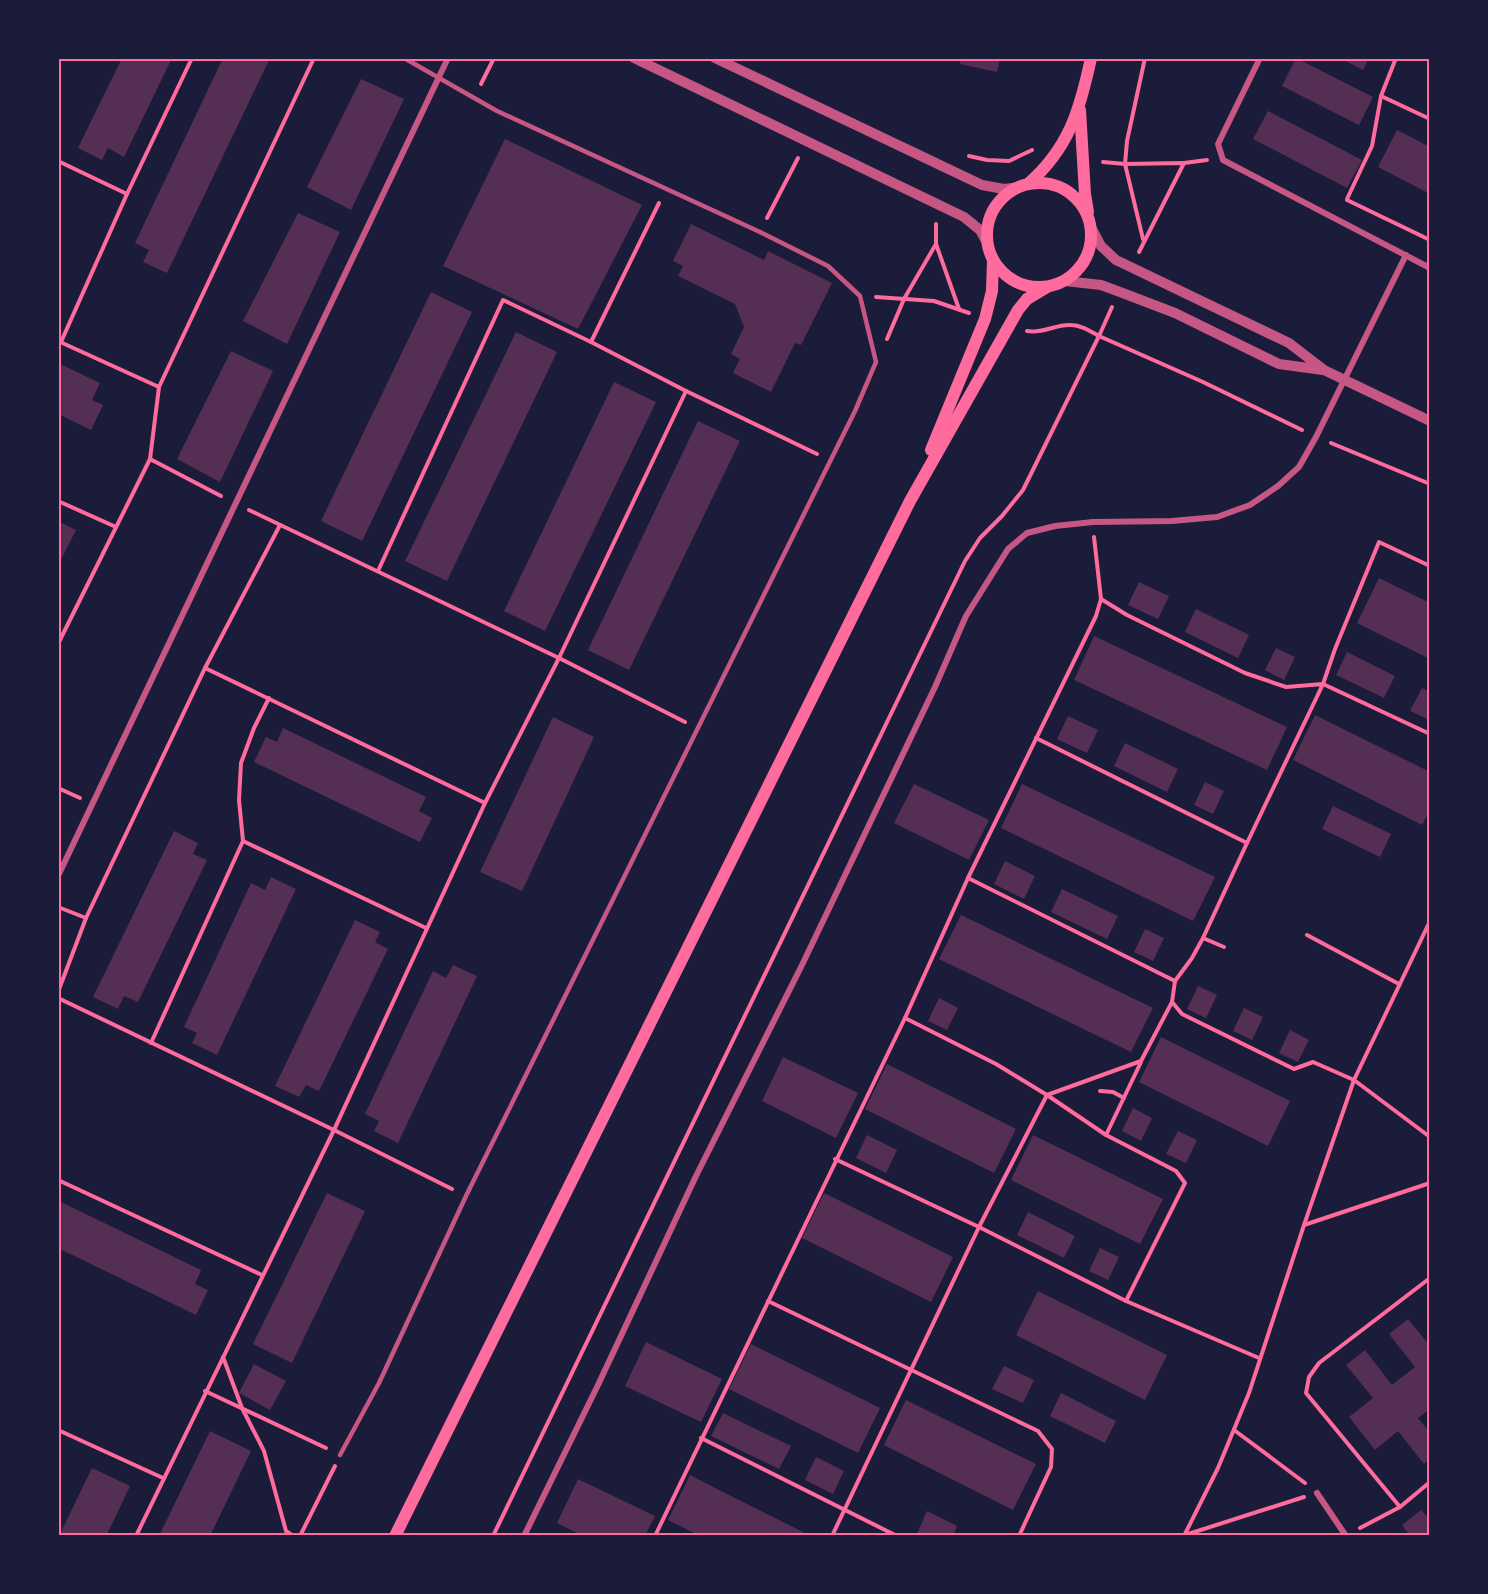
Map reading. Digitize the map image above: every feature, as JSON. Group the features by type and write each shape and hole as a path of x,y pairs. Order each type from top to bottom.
{"main road":[{"path":"1047,287 1032,287 1015,282 1006,276 993,259 987,243 988,225 994,208 1001,199 1024,186 1046,169 1059,151 1080,107 1091,58"},
{"path":"395,1536 910,501 1018,310 1027,299 1047,287 1065,281 1078,270 1087,257 1091,239 1084,194 1080,107"},
{"path":"1024,186 1046,184 1064,189 1076,199 1090,225"},
{"path":"910,501 985,319 992,291 993,259"}],"street":[{"path":"58,876 448,58"},
{"path":"634,58 972,222 980,230 987,243"},
{"path":"715,58 960,175 994,188 1024,186"},
{"path":"1260,58 1218,144 1223,160 1430,268"},
{"path":"1090,225 1101,246 1116,260 1289,343 1324,370 1430,421"},
{"path":"524,1536 696,1176 802,965 935,687 966,616 1008,549 1027,533 1055,526 1092,522 1172,522 1217,517 1250,505 1278,486 1299,467 1316,437 1406,255"},
{"path":"1065,281 1101,285 1142,300 1175,313 1279,364 1324,370"},
{"path":"1317,1493 1346,1536"}],"lane":[{"path":"340,1455 379,1383 466,1196 830,460 876,362 860,296 828,267 760,232 497,111 404,58"}],"path":[{"path":"159,387 60,342 192,58"},
{"path":"58,644 150,459 159,387 314,58"},
{"path":"474,98 494,58"},
{"path":"1143,241 1125,164 1127,141 1145,58"},
{"path":"1336,219 1372,146 1381,96 1396,58"},
{"path":"1381,96 1430,119"},
{"path":"1184,163 1205,161 1220,153"},
{"path":"760,232 799,158"},
{"path":"58,160 127,194"},
{"path":"591,342 666,189"},
{"path":"1347,199 1430,240"},
{"path":"943,207 936,221 936,244 959,309"},
{"path":"876,362 904,299 936,244"},
{"path":"378,571 503,300 830,460"},
{"path":"136,1536 334,1130 485,803 559,658 686,391"},
{"path":"150,459 208,489"},
{"path":"58,501 116,527"},
{"path":"265,517 559,658 697,728"},
{"path":"655,1536 905,1018 968,878 1095,616 1101,599 1092,522"},
{"path":"58,992 86,918 205,668 280,525"},
{"path":"1106,1135 1172,1002 1175,981 1203,938 1323,684 1379,542 1430,566"},
{"path":"1101,599 1127,615 1245,673 1286,687 1323,684 1430,735"},
{"path":"205,668 485,803"},
{"path":"151,1043 243,841 239,800 241,763 254,728 269,698"},
{"path":"1036,738 1247,843"},
{"path":"243,841 426,928"},
{"path":"968,878 1175,981"},
{"path":"58,907 86,918"},
{"path":"1184,1535 1218,1468 1249,1394 1259,1358 1354,1080 1430,921"},
{"path":"1307,935 1399,984"},
{"path":"1203,938 1224,947"},
{"path":"58,998 466,1196"},
{"path":"1172,1002 1182,1014 1294,1068 1313,1062 1354,1080 1430,1137"},
{"path":"905,1018 996,1065 1047,1095 1106,1135 1176,1171 1185,1183 1126,1300"},
{"path":"832,1536 980,1227 1047,1095 1141,1061"},
{"path":"1100,1091 1113,1092 1124,1098"},
{"path":"835,1159 980,1227 1126,1300 1259,1358"},
{"path":"58,1180 262,1275"},
{"path":"1304,1225 1430,1183"},
{"path":"1400,1506 1306,1392 1310,1377 1319,1363 1430,1278"},
{"path":"768,1301 1038,1431 1052,1449 1051,1467 1018,1536"},
{"path":"223,1356 242,1408 264,1451 286,1531 293,1536"},
{"path":"205,1391 340,1455 300,1536"},
{"path":"58,1430 163,1478"},
{"path":"1234,1430 1317,1493"},
{"path":"701,1438 897,1536"},
{"path":"1355,1531 1400,1506 1430,1482"},
{"path":"1184,1535 1317,1493"}],"building":[{"path":"122,58 172,58 124,157 108,148 102,160 78,148"},
{"path":"223,58 270,58 167,273 143,262 149,250 135,243"},
{"path":"961,58 1000,58 997,72 960,64"},
{"path":"1296,58 1373,97 1359,125 1282,86"},
{"path":"1340,58 1369,58 1363,70"},
{"path":"361,79 404,99 351,210 307,187"},
{"path":"1268,111 1362,160 1347,188 1253,139"},
{"path":"1397,130 1430,147 1430,194 1378,167"},
{"path":"505,139 642,205 578,329 443,266"},
{"path":"298,213 340,232 287,344 243,321"},
{"path":"691,224 764,260 768,251 832,283 801,345 795,343 771,392 733,373 740,359 731,354 744,327 735,304 678,276 683,266 673,261"},
{"path":"431,292 472,312 362,541 321,521"},
{"path":"516,332 557,352 447,581 405,561"},
{"path":"231,351 273,371 220,482 177,459"},
{"path":"58,363 100,383 92,400 103,405 91,430 58,414"},
{"path":"614,382 656,402 545,631 504,611"},
{"path":"698,421 740,441 629,670 588,650"},
{"path":"58,521 76,530 58,566"},
{"path":"1379,578 1430,603 1430,659 1357,623"},
{"path":"1139,582 1169,596 1158,619 1128,605"},
{"path":"1196,609 1249,635 1238,658 1185,632"},
{"path":"1094,636 1287,727 1267,770 1074,680"},
{"path":"1276,648 1295,657 1284,680 1265,670"},
{"path":"1347,652 1395,676 1384,698 1336,675"},
{"path":"1422,688 1430,692 1430,720 1410,711"},
{"path":"1315,715 1430,772 1430,810 1422,825 1293,760"},
{"path":"1068,716 1098,730 1087,753 1057,739"},
{"path":"553,717 594,737 522,891 480,872"},
{"path":"283,728 426,797 419,811 432,818 420,842 254,762 266,737 277,742"},
{"path":"1125,743 1178,769 1167,792 1114,766"},
{"path":"1205,782 1224,791 1213,814 1194,805"},
{"path":"914,784 989,820 969,860 894,823"},
{"path":"1022,784 1215,877 1193,921 1001,828"},
{"path":"1333,806 1391,834 1380,857 1322,829"},
{"path":"174,831 198,843 193,854 207,860 138,1002 124,996 118,1009 93,997"},
{"path":"1005,861 1035,876 1024,899 994,884"},
{"path":"271,877 296,889 217,1055 192,1043 197,1033 184,1027 251,883 265,890"},
{"path":"1062,889 1118,916 1107,939 1051,912"},
{"path":"961,915 1153,1008 1131,1052 939,959"},
{"path":"355,920 380,932 375,942 388,949 319,1091 306,1085 299,1097 275,1086"},
{"path":"1145,929 1164,938 1153,961 1134,952"},
{"path":"453,965 477,976 398,1143 374,1131 379,1121 365,1114 433,971 446,978"},
{"path":"1198,986 1217,995 1206,1018 1187,1009"},
{"path":"939,998 958,1008 947,1030 928,1021"},
{"path":"1244,1008 1263,1017 1252,1040 1233,1031"},
{"path":"1290,1030 1309,1040 1298,1062 1279,1053"},
{"path":"1161,1037 1290,1101 1268,1146 1139,1082"},
{"path":"783,1057 858,1093 836,1138 762,1101"},
{"path":"887,1064 1016,1129 994,1173 865,1109"},
{"path":"1133,1108 1152,1118 1141,1141 1122,1131"},
{"path":"1178,1131 1197,1140 1186,1163 1166,1154"},
{"path":"867,1135 897,1150 886,1173 856,1158"},
{"path":"1033,1135 1163,1199 1140,1244 1011,1180"},
{"path":"327,1193 365,1211 292,1363 253,1344"},
{"path":"824,1193 953,1257 931,1302 802,1238"},
{"path":"59,1201 201,1270 195,1284 208,1290 196,1315 58,1248"},
{"path":"1028,1212 1075,1236 1064,1258 1017,1235"},
{"path":"1100,1248 1119,1257 1108,1280 1089,1271"},
{"path":"1038,1291 1167,1355 1145,1400 1016,1335"},
{"path":"1408,1319 1430,1346 1430,1409 1418,1418 1430,1433 1430,1459 1424,1464 1398,1431 1375,1450 1349,1417 1373,1398 1346,1365 1365,1350 1392,1385 1415,1367 1389,1334"},
{"path":"646,1342 722,1379 701,1422 625,1386"},
{"path":"751,1344 880,1408 858,1453 729,1389"},
{"path":"254,1364 286,1381 270,1410 239,1393"},
{"path":"1004,1366 1034,1380 1023,1403 992,1389"},
{"path":"1061,1393 1116,1421 1105,1443 1050,1416"},
{"path":"906,1400 1036,1464 1013,1510 884,1445"},
{"path":"723,1413 791,1446 779,1469 711,1436"},
{"path":"210,1431 251,1451 210,1536 159,1536"},
{"path":"816,1457 844,1471 833,1494 805,1480"},
{"path":"92,1468 130,1486 112,1524 106,1536 59,1536"},
{"path":"690,1475 811,1536 700,1536 668,1520"},
{"path":"578,1479 655,1516 645,1536 583,1536 557,1523"},
{"path":"1421,1510 1430,1520 1430,1536 1410,1536 1402,1525"},
{"path":"927,1511 957,1526 953,1536 916,1536"}]}
